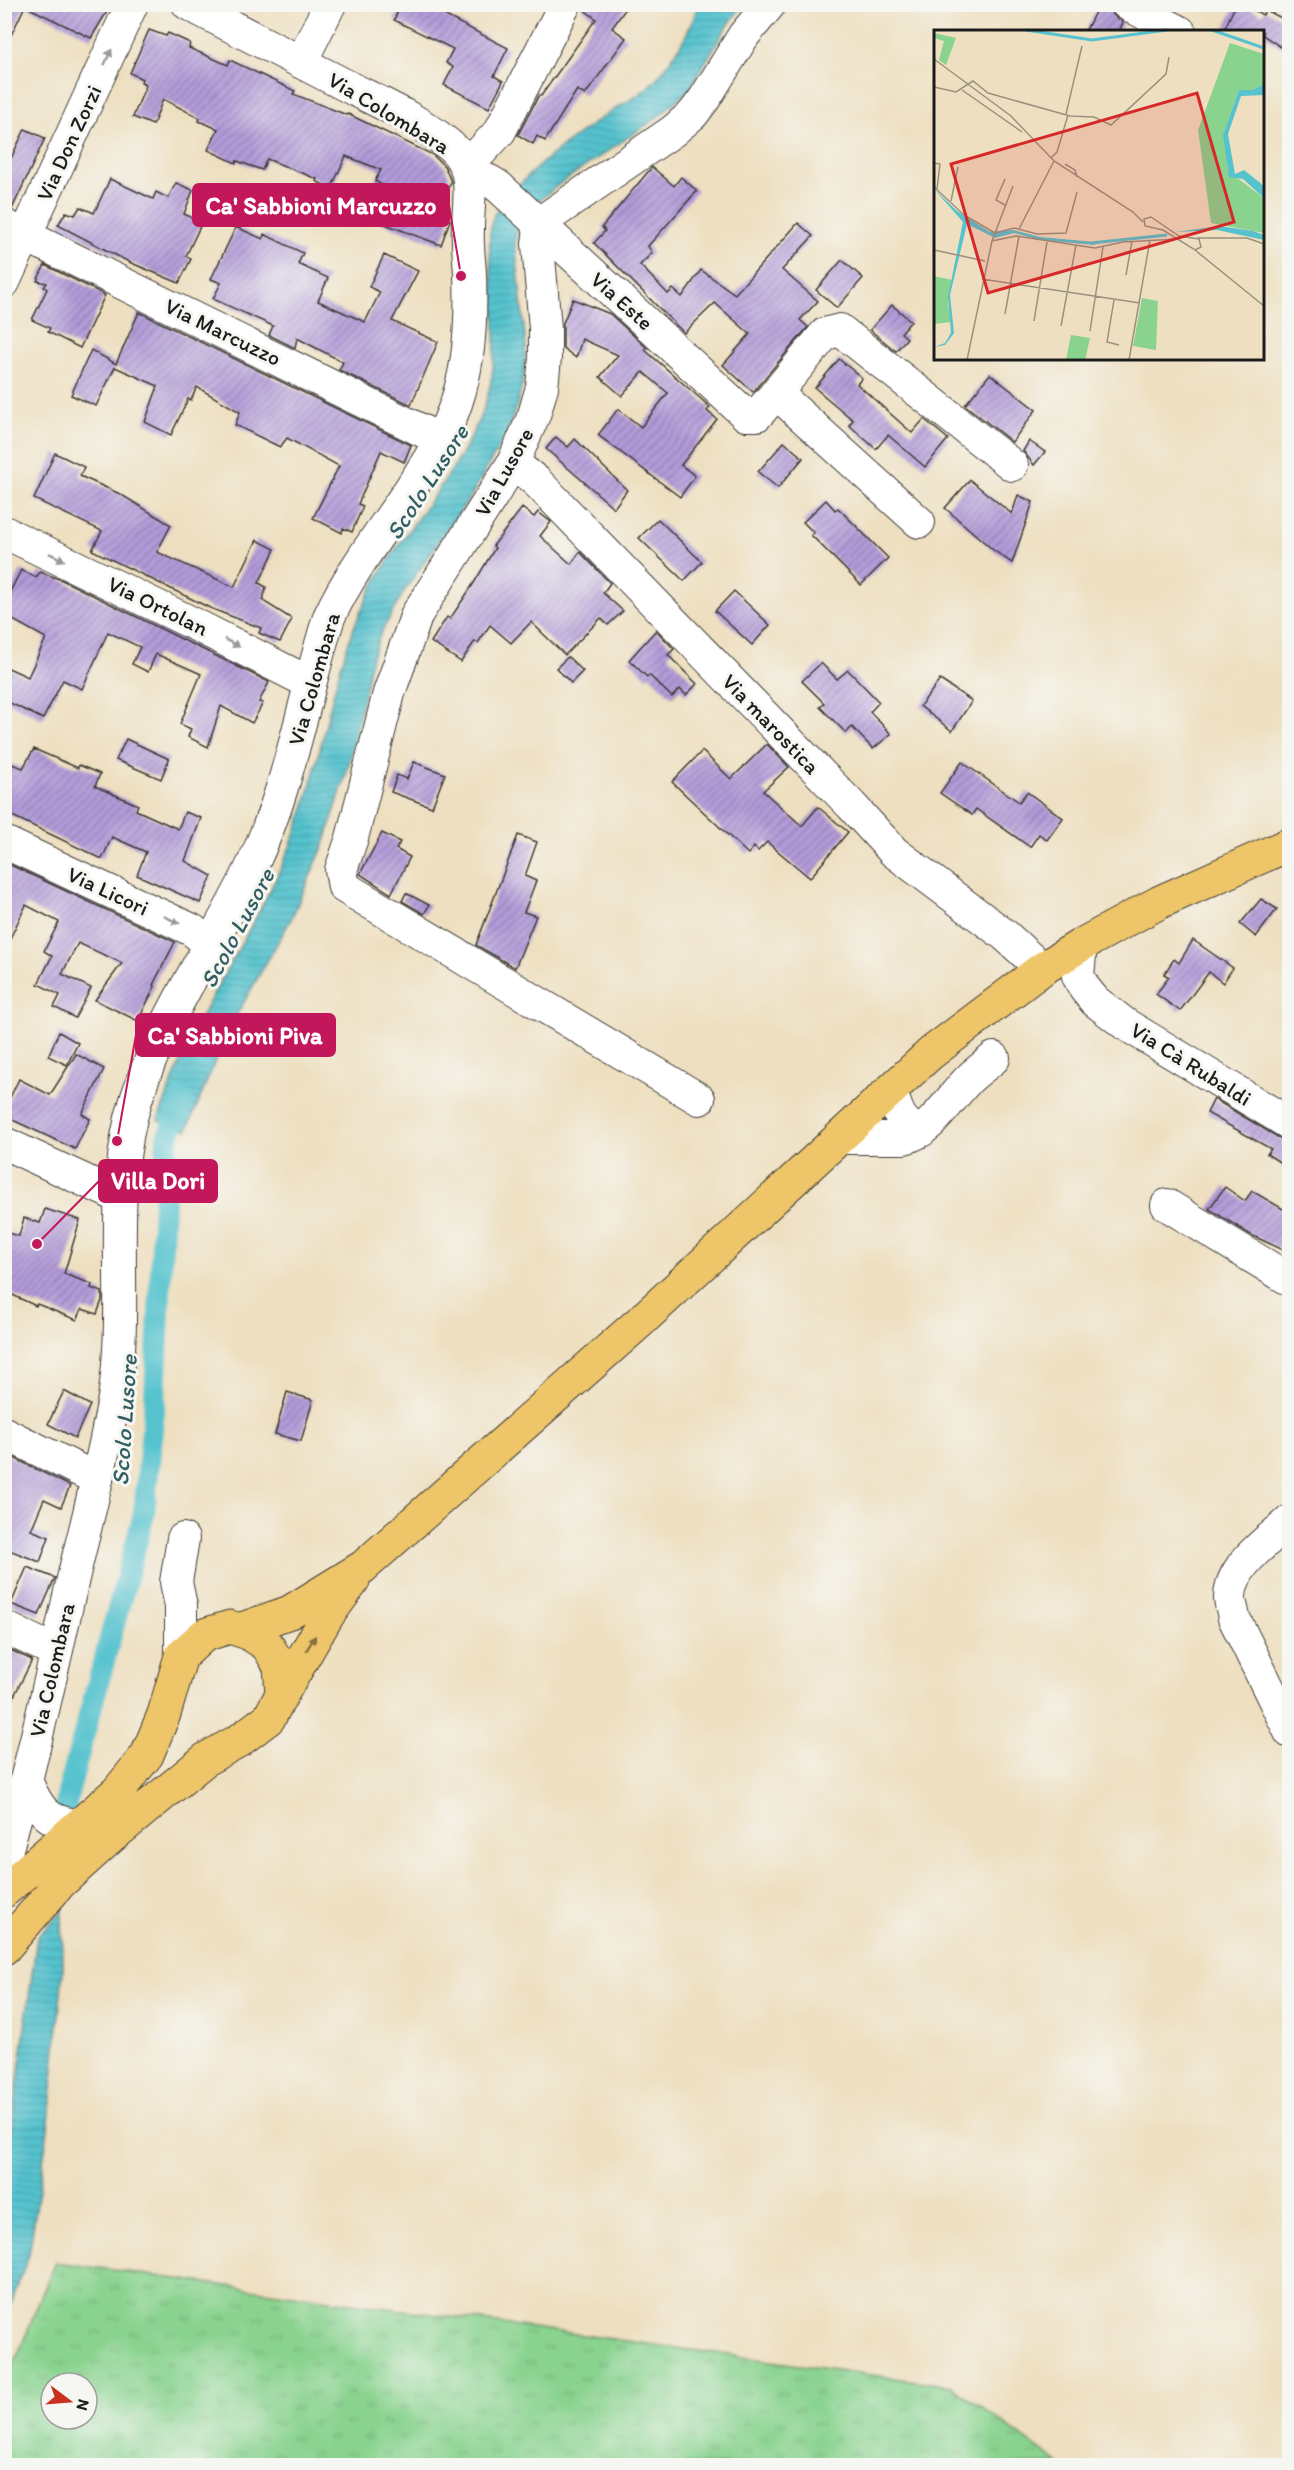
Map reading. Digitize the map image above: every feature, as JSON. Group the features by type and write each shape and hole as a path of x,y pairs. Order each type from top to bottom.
{"main road":[{"path":"4,1892 46,1855 67,1822 117,1792 147,1755 164,1714 181,1656 204,1635 235,1629 290,1612 363,1567 642,1320 931,1053 1042,969 1160,902 1290,844"},
{"path":"11,1939 60,1883 111,1838 206,1759 240,1740 269,1718 328,1614 363,1567"},
{"path":"235,1629 248,1633 267,1645 280,1666 282,1694"}],"street":[{"name":"Via Don Zorzi","path":"4,282 15,231 132,4"},
{"name":"Via Colombara","path":"4,1862 57,1649 114,1396 122,1296 120,1197 131,1118 143,1080 176,1005 252,867 277,806 296,744 329,617 342,589 424,470 441,440 462,388 470,344 467,172 456,151 443,140 390,108 188,4"},
{"path":"301,62 330,4"},
{"path":"467,172 474,159 500,132 565,4"},
{"path":"536,223 673,131 693,114 744,35 770,4"},
{"path":"1127,4 1176,30"},
{"name":"Via Este","path":"467,172 490,179 746,415 757,416 825,334 840,330 1012,465"},
{"name":"Via Lusore","path":"536,223 545,358 542,387 534,415 513,463 417,614 389,693 352,838 341,870 344,887 699,1099"},
{"name":"Via Marcuzzo","path":"15,231 441,440"},
{"path":"771,399 784,400 919,522"},
{"name":"Via marostica","path":"513,463 536,481 894,852 1006,936 1042,969"},
{"name":"Via Ortolan","path":"4,532 310,683"},
{"name":"Via Licori","path":"4,842 192,930 210,944"},
{"name":"Via Cà Rubaldi","path":"1081,945 1078,976 1095,1001 1125,1024 1290,1124"},
{"path":"839,1138 904,1138 921,1131 972,1076 994,1058"},
{"path":"891,1091 898,1115 904,1123 910,1128 921,1131"},
{"path":"4,1143 120,1197"},
{"path":"1167,1205 1290,1280"},
{"path":"4,1433 97,1479"},
{"path":"1290,1521 1246,1562 1231,1588 1230,1599 1234,1618 1290,1732"},
{"path":"181,1656 181,1606 176,1582 183,1539"},
{"path":"181,1606 235,1629"},
{"path":"4,1627 44,1646 57,1649"},
{"path":"26,1780 35,1803 67,1822"}],"green space":[{"path":"55,2262 952,2386 1061,2465 5,2465 5,2387"}],"water":[{"path":"697,5 743,5 726,28 689,89 658,117 558,185 526,212 518,223 515,242 526,345 524,375 507,433 472,494 405,590 380,635 371,660 348,768 324,845 291,919 227,1032 187,1130 158,1120 192,1036 259,912 292,842 312,781 344,656 368,596 396,549 459,459 483,410 490,384 495,343 490,233 495,213 503,201 550,156 594,123 638,95 655,80 685,37"},
{"path":"62,1911 63,1971 49,2122 29,2255 5,2320 5,2177 37,1937"}],"building":[{"path":"4,4 98,4 108,10 91,38 25,6 4,50"},
{"path":"401,4 442,4 438,12 508,48 494,76 503,81 489,108 444,85 453,67 446,63 453,49 394,20"},
{"path":"583,4 629,4 612,28 626,38 585,95 577,90 545,141 537,136 533,144 518,135 539,95 541,96 596,19 582,8"},
{"path":"1099,4 1109,4 1112,14 1123,22 1120,30 1086,30"},
{"path":"1236,4 1242,4 1263,15 1265,10 1290,22 1290,53 1264,36 1264,30 1224,30"},
{"path":"149,30 166,36 168,33 190,43 189,48 228,65 230,60 295,91 293,94 348,114 433,155 445,167 451,182 435,212 450,220 441,245 369,218 384,186 375,181 381,170 346,156 331,189 316,181 317,179 267,159 262,170 237,161 236,163 208,150 218,129 199,121 200,118 163,99 153,125 133,117 146,85 141,82 142,79 130,73"},
{"path":"25,129 45,138 12,209 4,207 4,173"},
{"path":"652,167 674,186 681,177 697,191 648,246 652,253 640,265 668,294 673,289 682,297 701,270 735,294 798,223 813,236 782,270 818,301 800,320 808,327 753,392 723,365 750,334 715,303 684,333 594,243 605,231 602,227"},
{"path":"110,179 153,199 156,192 168,198 176,183 193,190 184,214 202,222 186,256 191,259 179,283 129,262 58,225 66,212 75,215 80,207 94,213"},
{"path":"236,227 263,239 264,234 303,253 298,264 328,278 318,301 365,322 380,292 369,287 384,255 418,271 392,321 438,342 411,405 339,370 343,362 297,338 295,348 269,335 273,326 213,299 221,283 211,279"},
{"path":"842,260 863,278 837,308 816,290"},
{"path":"45,265 105,295 80,348 48,332 50,328 32,320 47,289 44,287 47,283 37,281"},
{"path":"573,299 610,314 647,348 645,350 710,407 707,411 717,419 681,465 695,476 680,497 598,435 618,409 641,427 668,393 643,372 622,396 600,377 618,355 582,339 576,358 563,348 563,323"},
{"path":"892,305 911,321 901,333 907,338 896,351 870,330"},
{"path":"139,312 411,445 404,462 381,451 358,504 363,506 352,532 343,528 342,533 313,518 339,466 287,438 280,447 235,425 240,412 197,387 191,400 188,399 171,435 145,422 158,386 115,367 96,406 71,395 91,350 116,364"},
{"path":"839,359 862,378 857,384 912,433 924,419 948,439 925,467 888,435 876,449 849,425 853,420 815,388"},
{"path":"990,374 1036,410 1012,442 965,405"},
{"path":"556,437 568,447 575,439 627,490 614,508 546,449"},
{"path":"1029,441 1045,452 1034,465 1023,451"},
{"path":"784,442 803,458 778,488 758,472"},
{"path":"55,453 84,467 80,476 120,494 171,525 157,552 234,587 257,540 275,549 259,583 266,587 263,601 292,619 280,642 259,633 261,628 210,608 92,550 102,531 34,499"},
{"path":"970,480 1012,514 1018,495 1033,502 1012,563 992,549 945,508"},
{"path":"826,500 835,510 838,508 888,558 861,585 811,535 814,533 803,522"},
{"path":"522,508 534,517 538,512 551,522 540,536 571,564 580,552 610,583 603,593 623,611 608,625 601,618 565,655 531,622 511,643 490,625 478,643 475,641 461,662 431,642 447,617 450,619 495,548 493,546"},
{"path":"658,519 702,562 684,581 639,538"},
{"path":"21,570 36,577 40,572 62,580 269,682 259,702 263,703 252,723 221,706 208,747 188,737 191,729 180,724 201,674 156,654 148,672 132,664 140,647 108,632 82,689 63,680 43,719 4,700 4,666 28,677 46,638 4,615 4,604"},
{"path":"734,591 770,625 752,645 715,611"},
{"path":"656,630 674,649 668,655 697,684 686,695 680,689 672,697 629,660"},
{"path":"568,657 583,671 571,683 556,668"},
{"path":"821,663 837,679 848,670 879,702 870,712 891,734 873,749 852,727 846,733 820,707 824,703 802,681"},
{"path":"940,680 972,701 952,731 920,706"},
{"path":"126,739 169,759 161,779 116,760"},
{"path":"767,744 789,767 763,791 802,826 818,807 848,832 810,878 767,842 758,851 754,847 748,854 672,782 702,751 731,779"},
{"path":"34,749 78,768 79,765 100,774 95,786 138,805 136,810 178,829 185,812 201,818 185,861 212,876 200,903 137,875 146,852 112,837 102,859 4,812 4,761 23,768"},
{"path":"414,762 445,774 432,807 391,792 397,775 407,779"},
{"path":"962,762 1019,802 1027,792 1063,818 1047,840 1039,834 1030,847 976,809 972,815 940,793"},
{"path":"382,833 400,842 396,849 410,857 391,894 360,874"},
{"path":"518,835 537,842 525,876 536,881 524,912 536,916 515,968 476,945"},
{"path":"4,862 175,942 138,1021 95,1000 122,963 78,943 62,974 91,988 75,1018 54,1007 60,995 38,984 52,956 44,951 59,922 26,905 4,951"},
{"path":"406,893 429,905 424,914 402,901"},
{"path":"1261,899 1277,909 1256,937 1240,924"},
{"path":"1193,940 1233,968 1223,983 1209,972 1180,1011 1156,994 1169,977 1164,974 1174,959 1179,963"},
{"path":"59,1032 78,1043 67,1065 48,1056"},
{"path":"76,1054 104,1069 82,1114 90,1119 75,1149 4,1116 4,1110 19,1079 50,1095"},
{"path":"1214,1099 1281,1139 1290,1142 1290,1169 1267,1154 1271,1149 1207,1113"},
{"path":"1225,1187 1245,1201 1252,1191 1290,1213 1290,1253 1251,1235 1209,1209"},
{"path":"45,1209 80,1220 64,1274 92,1284 91,1288 102,1292 97,1314 82,1309 77,1320 37,1304 36,1306 4,1291 4,1232 19,1236 24,1218 40,1223"},
{"path":"64,1391 90,1405 75,1438 48,1424"},
{"path":"287,1392 313,1400 301,1441 275,1434"},
{"path":"4,1453 70,1486 61,1507 44,1499 31,1530 49,1537 40,1562 4,1548"},
{"path":"27,1567 55,1578 39,1615 11,1604"},
{"path":"4,1647 32,1660 4,1716"}],"waterway":[{"name":"Scolo Lusore","path":"61,1837 68,1793 144,1514 155,1398 167,1139 183,1098"}],"place":[{"name":"Ca' Sabbioni Marcuzzo","path":"461,276"},
{"name":"Ca' Sabbioni Piva","path":"117,1141"},
{"name":"Villa Dori","path":"37,1244"}]}
